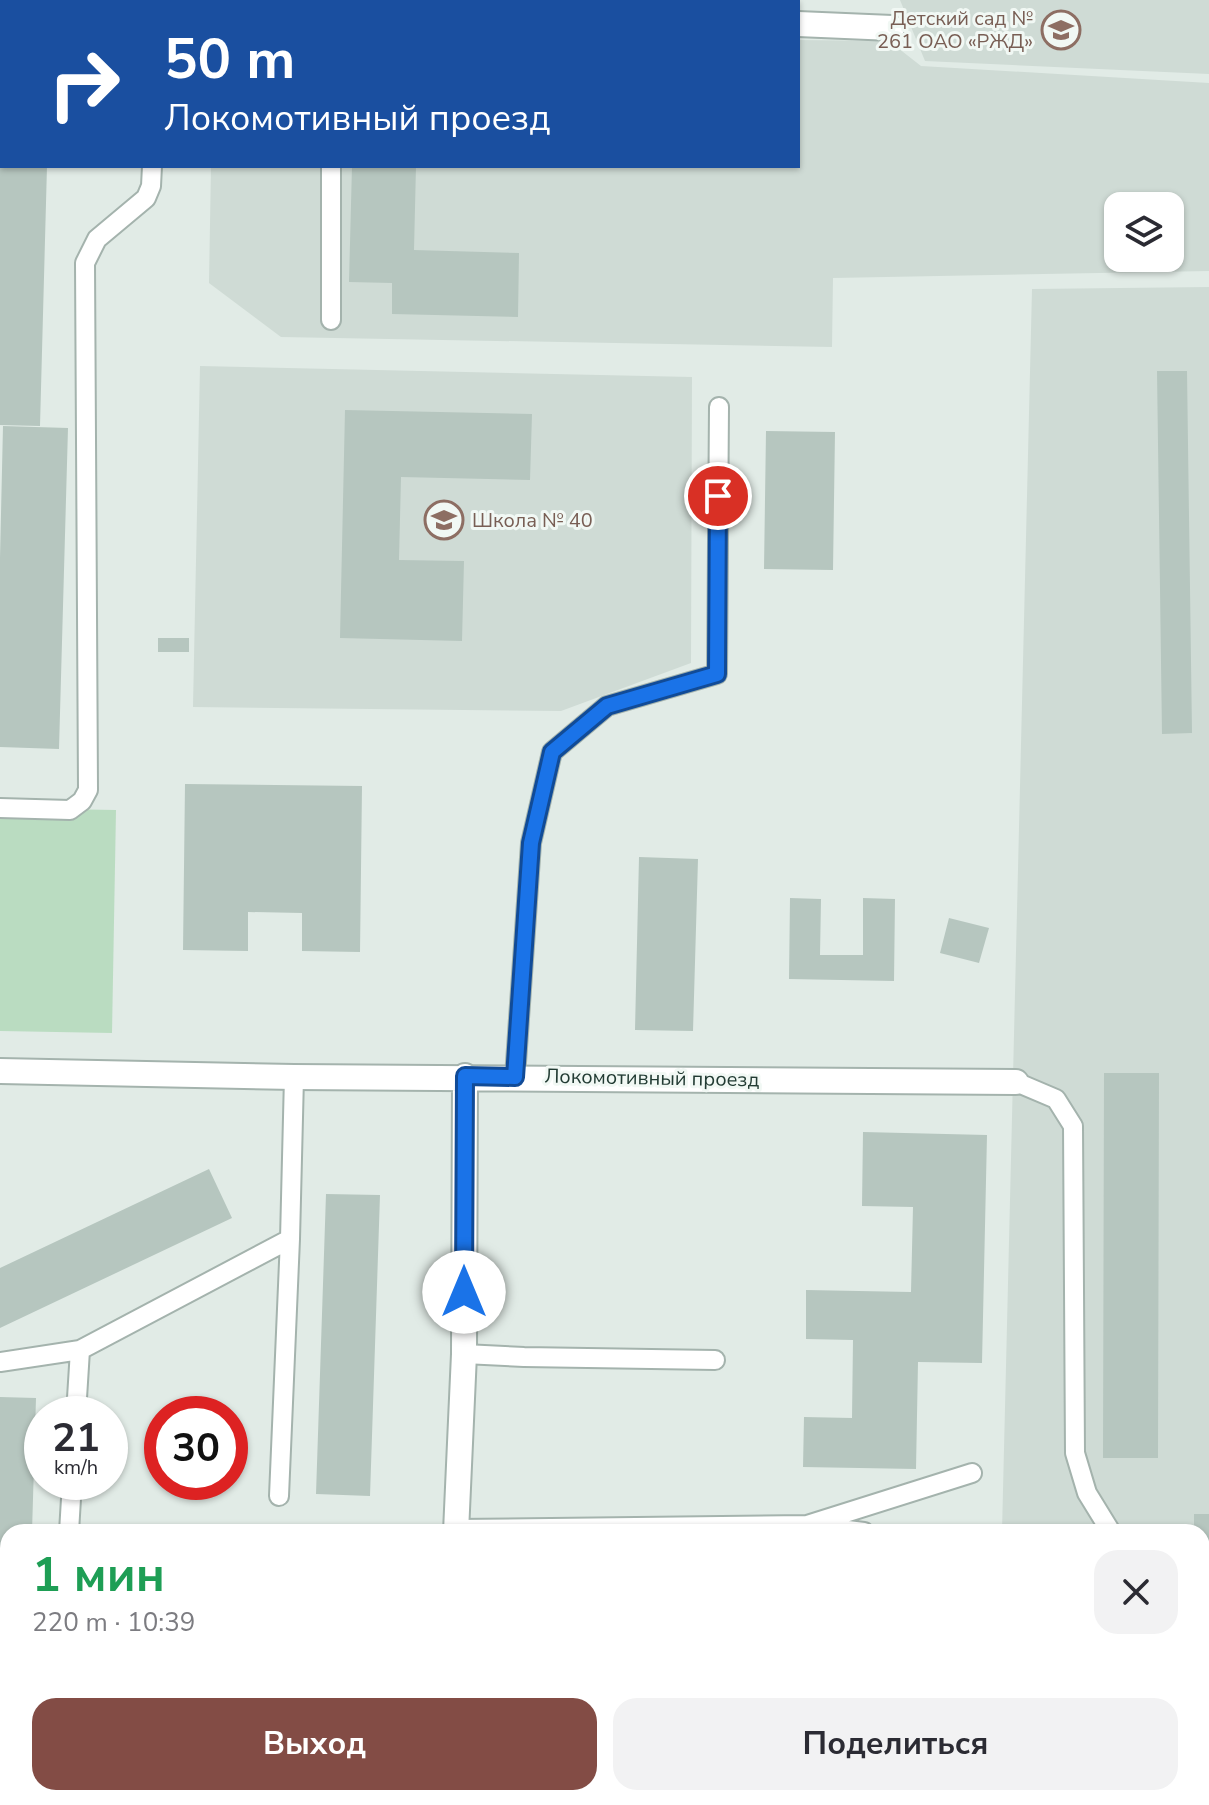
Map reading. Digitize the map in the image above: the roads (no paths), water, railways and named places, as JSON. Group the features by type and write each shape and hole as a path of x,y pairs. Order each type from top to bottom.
{"street":[{"path":"800,24 892,28"},
{"name":"Локомотивный проезд","path":"0,1071 294,1077 1016,1082"},
{"path":"456,1524 464,1354 465,1076"}],"lane":[{"path":"0,808 70,810 82,801 88,790 85,263 97,239 146,198 151,186 152,168"},
{"path":"331,168 331,320"},
{"path":"515,1077 531,843 552,752 607,706 717,674 719,407"},
{"path":"279,1496 294,1077"},
{"path":"1016,1082 1056,1099 1073,1126 1075,1453 1087,1493 1106,1524"},
{"path":"0,1362 80,1350 290,1239"},
{"path":"77,1396 80,1350"},
{"path":"464,1354 715,1360"},
{"path":"810,1524 972,1473"},
{"path":"69,1524 71,1500"}],"place":[{"name":"Детский сад № 261 ОАО «РЖД»","path":"1061,30"},
{"name":"Школа № 40","path":"444,520"}]}
